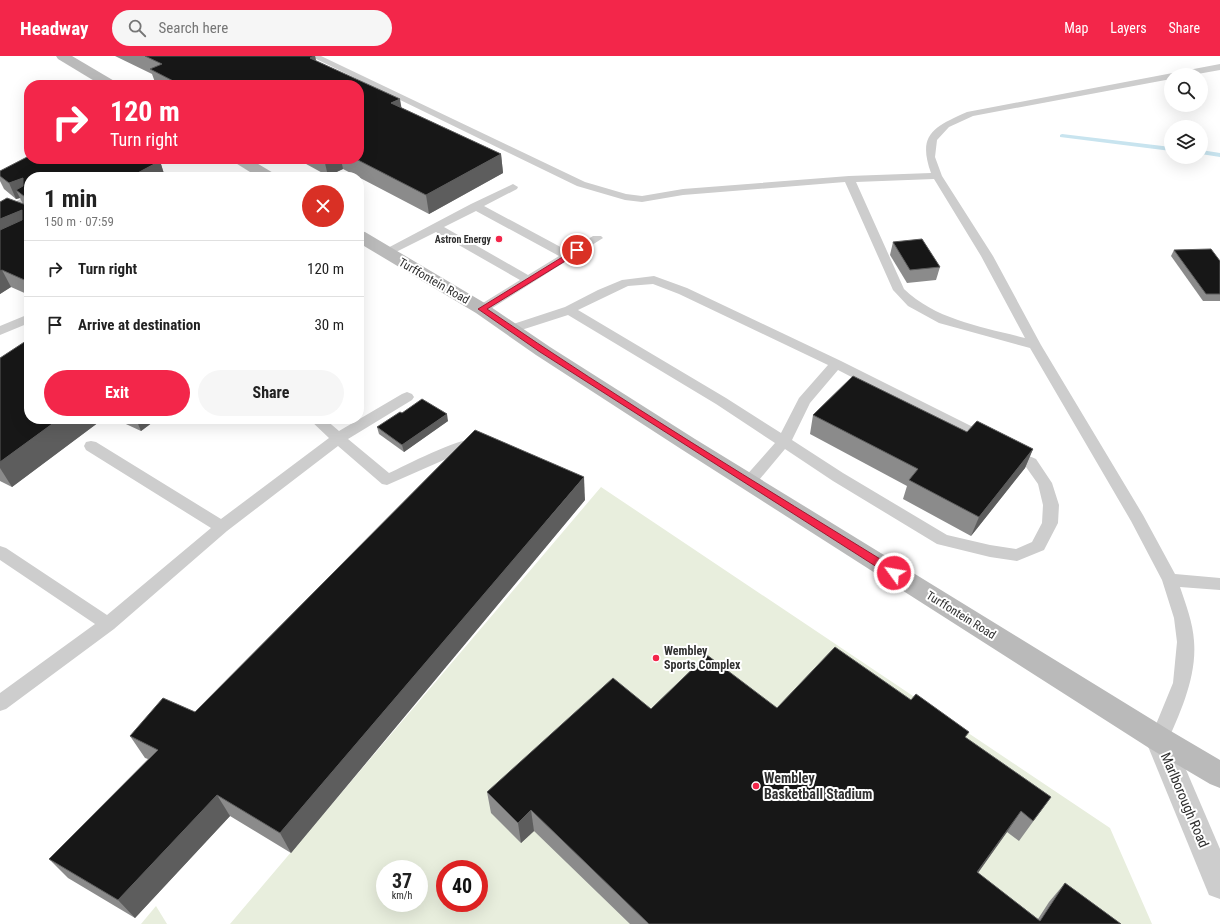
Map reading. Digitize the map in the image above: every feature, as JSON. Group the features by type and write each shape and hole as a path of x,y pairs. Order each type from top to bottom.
{"street":[{"path":"63,56 103,80"},
{"path":"247,164 261,172"},
{"name":"Turffontein Road","path":"364,239 482,309 549,355 749,482 1159,739 1220,775"},
{"name":"Marlborough Road","path":"1159,739 1220,884"}],"lane":[{"path":"314,56 581,184 625,197 642,199 683,192 849,179 937,176"},
{"path":"1208,69 1220,67"},
{"path":"1159,739 1182,684 1185,663 1186,642 1182,618 1170,580 1138,519 1035,345 986,256 937,176 930,157 932,139 946,125 970,114 1164,77"},
{"path":"849,179 899,290 912,303 944,320 1035,345"},
{"path":"386,253 513,187"},
{"path":"0,213 24,201"},
{"path":"475,206 568,256"},
{"path":"436,226 528,280"},
{"path":"482,309 597,238"},
{"path":"512,329 569,310 602,293 626,283 654,280 683,291 836,364 1031,463 1045,483 1050,505 1050,523 1038,546 1017,555 990,552 943,540 838,477 721,401 569,310"},
{"path":"0,331 24,320"},
{"path":"749,482 784,441 804,401 836,364"},
{"path":"364,423 407,397"},
{"path":"322,424 386,480 458,448 486,441 492,442"},
{"path":"0,703 108,624 222,527 338,438 362,424"},
{"path":"91,446 222,527"},
{"path":"0,552 108,624"},
{"path":"1170,580 1220,584"}],"green space":[{"name":"Wembley Sports Complex","path":"601,487 1110,828 1152,924 230,924"},
{"path":"156,906 167,924 141,924"}],"building":[{"path":"145,56 314,56 310,58 358,80 171,80 150,69 162,64"},
{"path":"364,83 400,99 391,103 501,154 426,195 364,163"},
{"path":"24,159 24,164 154,164 139,172 24,172 24,196 16,190 23,186 23,178 9,183 0,176 0,171"},
{"path":"7,198 24,204 24,280 2,270 0,271 0,230 22,220 22,210 0,219 0,202"},
{"path":"922,239 940,267 910,270 893,242"},
{"path":"1211,249 1220,261 1220,294 1206,294 1174,250"},
{"path":"24,342 24,424 52,424 0,462 0,358"},
{"path":"853,376 967,432 977,421 1033,449 979,517 909,480 918,469 813,415"},
{"path":"422,399 447,414 402,445 377,427 400,412 402,413"},
{"path":"475,430 584,477 280,833 217,795 118,900 49,859 158,750 130,736 163,698 195,712"},
{"name":"Wembley Basketball Stadium","path":"835,647 911,700 916,694 969,732 965,737 1051,797 1033,821 1021,811 977,872 1040,921 1065,883 1121,924 649,924 531,810 518,823 487,792 613,678 651,709 707,655 777,708"}],"waterway":[{"path":"1062,136 1164,148"},
{"path":"1208,153 1220,155"}],"place":[{"name":"Astron Energy","path":"499,239"},
{"name":"Wembley Sports Complex","path":"656,658"},
{"name":"Wembley Basketball Stadium","path":"756,786"}],"route":[{"path":"577,250 482,309 543,351 894,573"}]}
